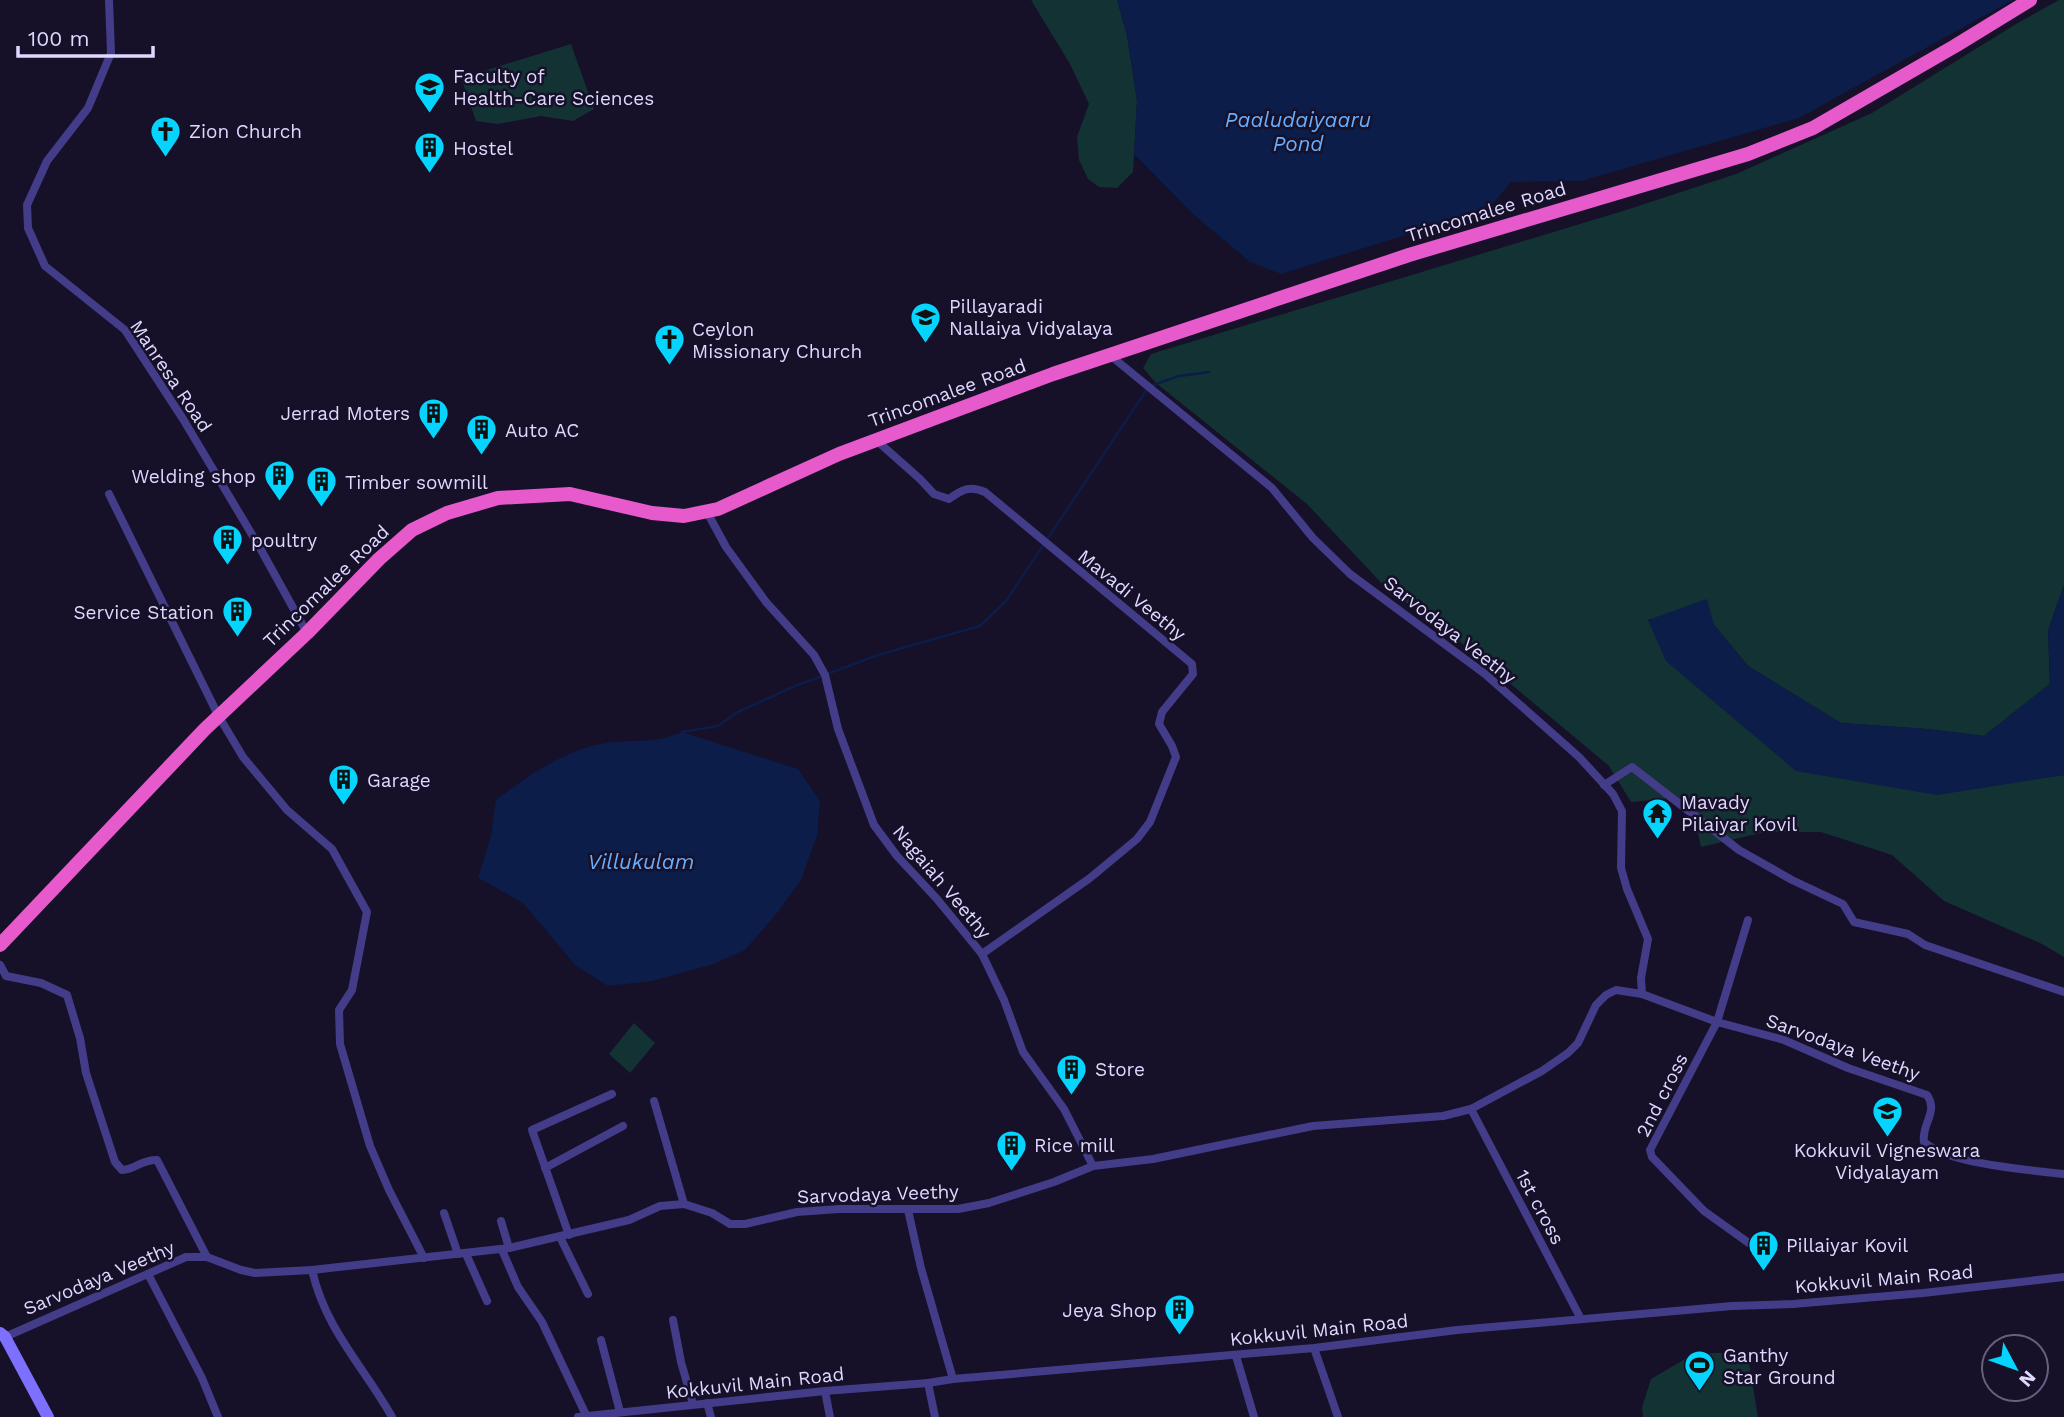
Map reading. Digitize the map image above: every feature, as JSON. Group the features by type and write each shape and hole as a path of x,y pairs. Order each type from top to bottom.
{"highway":[{"name":"Trincomalee Road","path":"0,945 218,715 307,633 379,559 412,530 447,513 498,498 570,494 652,513 684,516 707,512 876,440 1053,374 1409,255 1748,154 1813,128 2030,0"}],"main road":[{"path":"3,1335 48,1417"}],"street":[{"name":"Manresa Road","path":"109,0 111,53 88,108 47,161 27,205 28,228 45,266 125,330 211,466 307,633"},
{"name":"Sarvodaya Veethy","path":"1111,356 1272,488 1313,538 1350,574 1485,674 1579,757 1604,785 1622,811 1621,868 1648,939 1641,978 1642,994"},
{"name":"Mavadi Veethy","path":"876,440 934,494 949,499 962,489 975,487 985,492 1192,664 1193,674 1162,712 1159,724 1176,757 1150,822 1137,839 1090,878 982,954"},
{"path":"109,494 218,715 243,757 287,810 332,849 367,912 352,990 339,1010 340,1044 370,1146 388,1190 424,1258"},
{"name":"Nagaiah Veethy","path":"707,512 726,547 766,601 814,655 825,675 838,729 874,825 897,856 982,954 1004,1000 1023,1052 1064,1109 1093,1166"},
{"path":"1604,785 1632,767 1739,850 1792,880 1843,904 1854,922 1908,933 1925,944 2064,992"},
{"name":"2nd cross","path":"1748,920 1717,1022 1650,1150 1658,1164 1704,1211 1753,1246"},
{"path":"0,965 6,976 41,983 67,995 80,1038 86,1073 115,1162 122,1170 129,1170 143,1160 157,1160 207,1256"},
{"name":"Sarvodaya Veethy","path":"3,1335 186,1257 207,1256 255,1273 312,1270 505,1249 629,1220 660,1206 684,1204 712,1213 730,1224 745,1224 797,1212 839,1209 958,1209 989,1203 1093,1166 1153,1159 1313,1126 1443,1116 1471,1109 1542,1071 1568,1053 1578,1043 1596,1005 1616,990 1642,994 1717,1022 1784,1040 1848,1068 1927,1095 1931,1101 1932,1112 1923,1134 1924,1142 1940,1153 2011,1169 2064,1174"},
{"path":"588,1294 564,1236 531,1130 612,1094"},
{"path":"654,1101 684,1204"},
{"name":"1st cross","path":"1471,1109 1581,1319"},
{"path":"545,1168 623,1126"},
{"path":"908,1210 921,1268 953,1379"},
{"path":"444,1213 487,1301"},
{"path":"501,1221 505,1249 518,1287 542,1322 582,1416"},
{"path":"312,1270 323,1305 345,1346 392,1417"},
{"path":"148,1274 202,1378 218,1417"},
{"name":"Kokkuvil Main Road","path":"582,1416 609,1416 620,1412 693,1404 953,1379 1314,1349 1457,1330 1732,1306 1793,1304 1923,1293 2064,1277"},
{"path":"673,1321 693,1404"},
{"path":"601,1339 620,1412"},
{"path":"1314,1349 1338,1417"},
{"path":"1236,1356 1254,1417"},
{"path":"928,1383 935,1417"},
{"path":"825,1391 830,1417"},
{"path":"707,1403 711,1417"}],"green space":[{"path":"1031,0 1117,0 1127,35 1137,101 1133,172 1117,188 1099,187 1088,179 1079,160 1077,137 1089,104 1070,64"},
{"path":"2059,0 2064,0 2064,585 2048,631 2050,684 1984,736 1841,723 1748,666 1714,625 1648,619 1796,771 2011,782 2064,775 2064,957 2042,944 1944,901 1892,855 1821,832 1765,832 1701,847 1692,805 1675,798 1631,802 1609,766 1446,630 1388,590 1307,504 1156,383 1143,368 1151,354 1736,174 1872,113"},
{"path":"571,44 594,109 573,121 541,116 498,124 476,121 461,78"},
{"path":"634,1023 655,1043 630,1073 609,1054"},
{"name":"Ganthy Star Ground","path":"1695,1353 1728,1353 1749,1363 1758,1417 1643,1417 1642,1407 1651,1379"}],"water":[{"name":"Paaludaiyaaru Pond","path":"1117,0 2013,0 1799,118 1581,181 1511,182 1489,209 1281,274 1250,262 1193,214 1134,154 1137,100 1127,35"},
{"path":"2064,585 2064,775 1937,795 1796,771 1666,661 1648,620 1707,599 1714,625 1748,666 1841,723 1984,736 2050,684 2048,631"},
{"name":"Villukulam","path":"682,732 798,769 820,801 817,836 801,880 745,950 711,965 652,981 608,986 576,966 523,903 478,878 491,836 496,800 534,773 577,751 607,743 663,738"}],"waterway":[{"path":"1153,385 1179,376 1209,372"},
{"path":"682,732 718,726 738,712 795,686 878,655 980,626 1006,601 1147,389"}],"place":[{"name":"Faculty of Health-Care Sciences","path":"430,114"},
{"name":"Zion Church","path":"166,158"},
{"name":"Hostel","path":"430,175"},
{"name":"Pillayaradi Nallaiya Vidyalaya","path":"926,344"},
{"name":"Ceylon Missionary Church","path":"669,367"},
{"name":"Jerrad Moters","path":"433,440"},
{"name":"Auto AC","path":"482,457"},
{"name":"Welding shop","path":"279,503"},
{"name":"Timber sowmill","path":"322,509"},
{"name":"poultry","path":"228,567"},
{"name":"Service Station","path":"237,639"},
{"name":"Garage","path":"344,807"},
{"name":"Mavady Pilaiyar Kovil","path":"1658,840"},
{"name":"Store","path":"1072,1096"},
{"name":"Kokkuvil Vigneswara Vidyalayam","path":"1887,1138"},
{"name":"Rice mill","path":"1011,1172"},
{"name":"Pillaiyar Kovil","path":"1763,1272"},
{"name":"Jeya Shop","path":"1180,1337"},
{"name":"Ganthy Star Ground","path":"1700,1393"}]}
